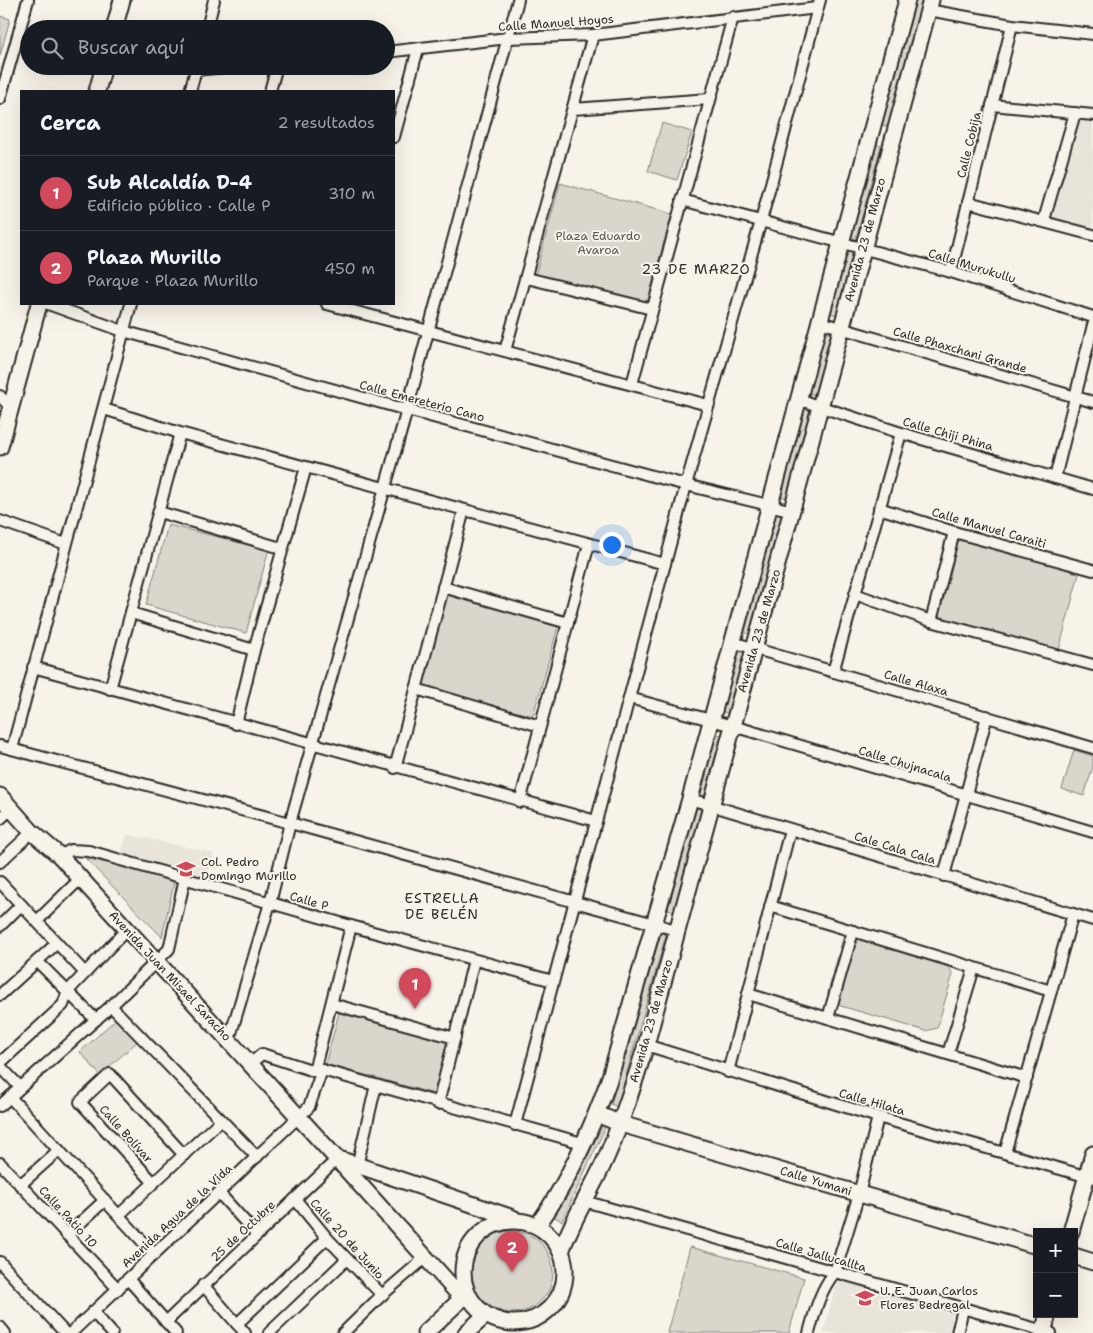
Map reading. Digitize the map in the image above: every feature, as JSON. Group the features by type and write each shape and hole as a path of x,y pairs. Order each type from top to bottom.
{"street":[{"path":"22,20 28,0"},
{"path":"116,20 122,0"},
{"path":"209,20 214,0"},
{"path":"229,1040 270,903 290,823 407,410 518,0"},
{"name":"Avenida 23 de Marzo","path":"537,1226 561,1188 597,1114 610,1077 690,798 907,0"},
{"path":"515,1125 686,485 761,221 818,4"},
{"name":"Calle Manuel Hoyos","path":"395,51 508,38 593,35 818,4"},
{"path":"930,5 1012,25 1093,34"},
{"name":"Avenida 23 de Marzo","path":"561,1252 569,1228 621,1124 646,1045 930,5"},
{"path":"632,384 733,17"},
{"name":"Calle Cobija","path":"951,272 1012,25"},
{"path":"0,99 20,28"},
{"path":"504,351 527,278 593,35"},
{"path":"395,129 418,49"},
{"path":"97,90 101,75"},
{"path":"190,90 195,75"},
{"path":"270,90 274,75"},
{"path":"573,109 710,99"},
{"path":"992,105 1093,115"},
{"path":"1044,220 1075,113"},
{"path":"871,133 892,140"},
{"name":"Calle Murukullu","path":"682,200 951,272 1093,317"},
{"path":"968,202 1044,220 1093,235"},
{"path":"527,278 652,309"},
{"path":"0,447 39,305"},
{"name":"Calle Emereterio Cano","path":"51,305 123,331 407,410 686,485 793,511"},
{"path":"12,749 123,331 132,305"},
{"path":"347,306 428,331 708,404"},
{"name":"Calle Phaxchani Grande","path":"820,322 1093,402"},
{"path":"1055,478 1093,326"},
{"path":"0,396 11,408"},
{"name":"Calle Chiji Phina","path":"798,399 901,433 1093,489"},
{"path":"104,408 180,433 666,564"},
{"path":"110,689 180,433"},
{"path":"833,672 901,433"},
{"path":"236,724 281,548 306,467"},
{"name":"Calle Manuel Caraiti","path":"879,508 954,532 1093,570"},
{"path":"395,768 464,510"},
{"path":"159,512 281,548"},
{"path":"0,521 66,544"},
{"path":"931,621 954,532"},
{"path":"520,802 589,544"},
{"path":"443,587 568,623"},
{"path":"855,594 931,621 1093,665"},
{"path":"131,613 254,650"},
{"name":"Calle Alaxa","path":"732,642 1093,748"},
{"path":"33,667 395,768 596,821"},
{"path":"416,689 540,726"},
{"name":"Calle Chujnacala","path":"629,698 711,719 1093,832"},
{"path":"944,876 987,716"},
{"path":"0,746 290,823 676,930"},
{"name":"Avenida Juan Misael Saracho","path":"0,796 6,814 32,832 60,856 157,964 337,1158 425,1258 465,1296"},
{"name":"Cale Cala Cala","path":"690,798 790,830 1093,920"},
{"path":"728,1072 790,830"},
{"path":"0,862 32,832"},
{"name":"Calle P","path":"60,856 71,850 89,851 351,926 553,981"},
{"path":"0,1106 157,964 169,949 186,878"},
{"path":"37,922 80,879"},
{"path":"0,882 85,973"},
{"path":"0,926 21,905"},
{"path":"770,906 1051,991"},
{"path":"1005,1153 1073,914"},
{"name":"Avenida Agua de la Vida","path":"71,1333 309,1106 351,926"},
{"path":"20,1087 0,1065 63,1005 68,991 127,929"},
{"path":"828,1018 853,931"},
{"path":"2,989 57,943"},
{"path":"438,1104 474,960"},
{"path":"37,961 96,1020"},
{"path":"948,1054 974,968"},
{"path":"748,994 1027,1078"},
{"path":"332,1004 455,1038"},
{"path":"111,1006 257,1157"},
{"name":"Calle Hilata","path":"646,1045 878,1117 1090,1177"},
{"path":"250,1064 262,1054 582,1143"},
{"name":"Calle Bolívar","path":"153,1182 80,1102 110,1074 184,1155"},
{"path":"357,1166 376,1085"},
{"path":"10,1097 154,1254"},
{"name":"Calle Yumani","path":"597,1114 621,1124 1033,1245"},
{"path":"809,1333 819,1298 826,1282 835,1272 859,1194 878,1117"},
{"path":"119,1215 221,1120"},
{"path":"20,1185 59,1150"},
{"path":"1072,1228 1090,1177 1093,1154"},
{"name":"Avenida Juan Misael Saracho","path":"337,1158 521,1221"},
{"name":"25 de Octubre","path":"166,1322 337,1158"},
{"name":"Calle Patio 10","path":"0,1163 118,1289"},
{"path":"219,1193 257,1235"},
{"name":"Calle 20 de Junio","path":"295,1199 327,1238 382,1295"},
{"path":"67,1235 105,1200"},
{"name":"Calle Jallucallta","path":"584,1201 1046,1332"},
{"path":"466,1333 492,1322 532,1327 549,1309 562,1290 565,1268 561,1252 551,1237 537,1226 510,1220 494,1224 484,1229 472,1241 466,1251 462,1267 465,1296 492,1322"},
{"path":"237,1324 327,1238"},
{"path":"1078,1257 1093,1262"},
{"path":"343,1333 382,1295 425,1258"},
{"path":"269,1333 347,1259"},
{"path":"0,1262 64,1333"},
{"path":"128,1279 176,1333"},
{"path":"203,1286 245,1333"},
{"path":"425,1333 465,1296"},
{"path":"957,1333 963,1309"},
{"path":"93,1312 112,1333"},
{"path":"1046,1332 1048,1318"},
{"path":"0,1327 5,1333"}],"shaded area":[{"path":"1078,117 1093,120 1093,228 1050,216"},
{"name":"Col. Pedro Domingo Murillo","path":"127,834 214,853 206,881 120,857"},
{"name":"U. E. Juan Carlos Flores Bedregal","path":"840,1280 951,1314 953,1317 949,1333 823,1333 837,1282"}],"green space":[{"path":"916,0 924,0 889,127 882,125"},
{"path":"0,16 10,19 0,56"},
{"path":"662,123 692,132 677,180 648,171"},
{"path":"875,144 881,146 856,239 850,237"},
{"name":"Plaza Eduardo Avaroa","path":"560,183 672,214 646,306 535,276"},
{"path":"846,252 853,254 837,315 830,313"},
{"path":"824,332 831,333 815,395 808,393"},
{"path":"803,407 811,409 788,498 780,496"},
{"path":"776,513 782,515 749,634 743,632"},
{"path":"168,525 269,549 246,633 146,605"},
{"path":"957,537 1080,570 1059,650 936,617"},
{"path":"443,594 558,627 533,716 419,686"},
{"path":"737,648 745,651 729,714 721,711"},
{"path":"715,733 721,735 705,796 698,794"},
{"path":"1074,750 1093,756 1093,766 1084,796 1062,789"},
{"path":"696,805 702,807 674,911 668,909"},
{"path":"85,858 175,878 162,937"},
{"path":"661,933 666,935 617,1107 611,1104"},
{"path":"850,935 947,965 953,974 937,1028 926,1031 834,1004 828,992 843,938"},
{"path":"339,1013 448,1042 435,1094 325,1064"},
{"path":"117,1018 138,1041 100,1075 80,1052"},
{"path":"603,1125 606,1126 562,1221 553,1216 565,1200"},
{"path":"512,1231 528,1234 541,1243 550,1256 553,1272 550,1288 541,1301 528,1310 512,1313 496,1310 483,1301 474,1288 471,1272 474,1256 483,1243 496,1234"},
{"path":"690,1247 804,1278 789,1333 667,1333"}],"place":[{"name":"Col. Pedro Domingo Murillo","path":"186,869"},
{"name":"Sub Alcaldía D-4","path":"415,1009"},
{"name":"Plaza Murillo","path":"512,1272"},
{"name":"U. E. Juan Carlos Flores Bedregal","path":"865,1298"}],"district":[{"name":"23 DE MARZO","path":"696,269"},
{"name":"ESTRELLA DE BELÉN","path":"442,906"}]}
